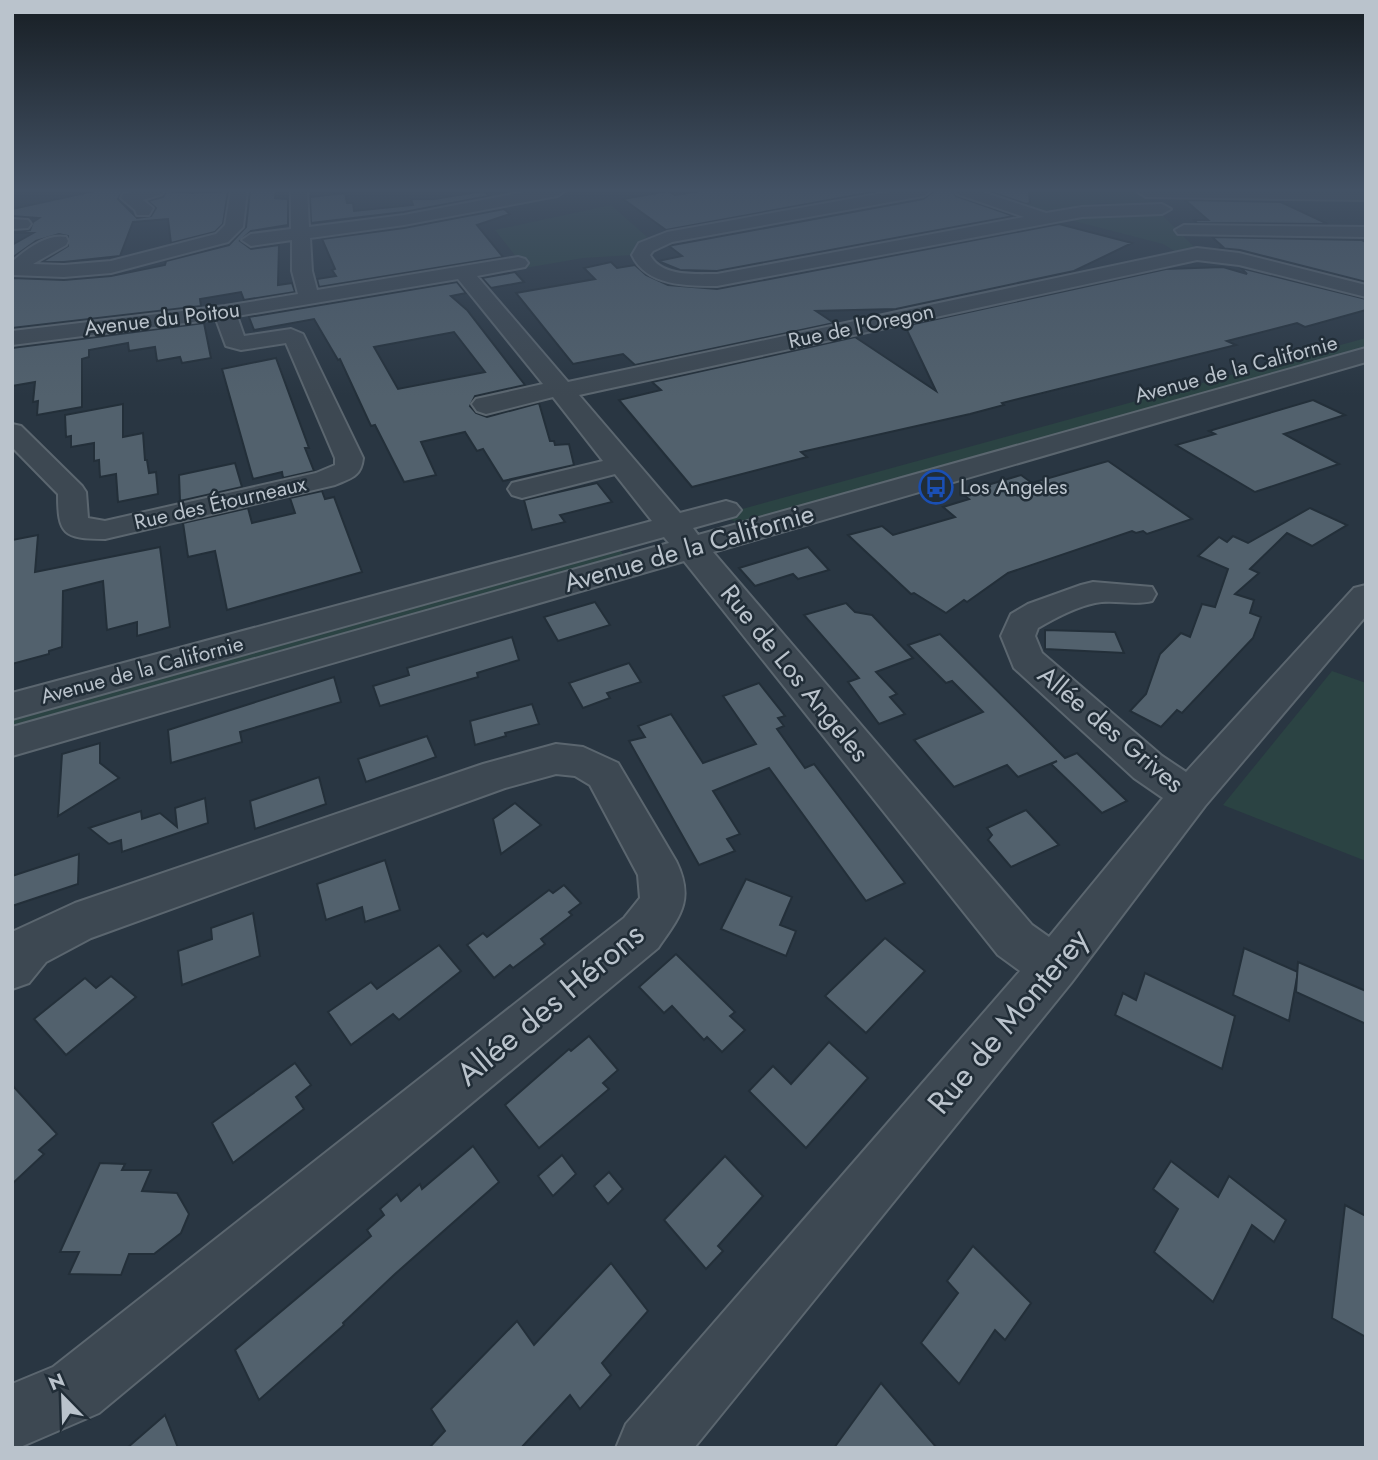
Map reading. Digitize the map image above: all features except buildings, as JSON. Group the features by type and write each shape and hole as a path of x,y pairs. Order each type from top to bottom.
{"street":[{"path":"14,269 64,271 111,267 141,259"},
{"path":"302,259 309,298"},
{"path":"642,259 651,269 664,274 717,280 829,259"},
{"name":"Rue de l'Oregon","path":"486,406 485,404 1180,259"},
{"name":"Rue de l'Oregon","path":"1240,259 1366,292"},
{"name":"Avenue du Poitou","path":"12,338 225,312 309,298 454,267 518,263"},
{"name":"Rue de Los Angeles","path":"454,267 561,389 1015,940 1054,967"},
{"name":"Rue des Étourneaux","path":"12,432 72,492 73,522 85,530 105,530 325,479 348,469 349,458 298,345 291,336 242,343 234,341 225,312"},
{"name":"Avenue de la Californie","path":"12,742 681,536 1366,334"},
{"name":"Avenue de la Californie","path":"12,706 681,536 1366,355"},
{"path":"522,489 623,464"},
{"name":"Allée des Grives","path":"1140,594 1093,592 1023,622 1018,636 1027,659 1148,767 1190,795"},
{"name":"Rue de Monterey","path":"650,1448 1054,967 1190,795 1366,595"},
{"name":"Allée des Hérons","path":"12,967 29,947 75,923 497,775 556,759 583,762 604,774 660,874 663,903 641,933 76,1390 12,1417"}],"green space":[{"path":"518,259 576,259 525,268"},
{"path":"1366,338 1366,351 741,525 730,519 735,511"},
{"path":"619,549 624,555 621,559 12,735 12,712"},
{"path":"1332,671 1366,683 1366,861 1223,805"}],"place":[{"name":"Los Angeles","path":"936,487"}]}
